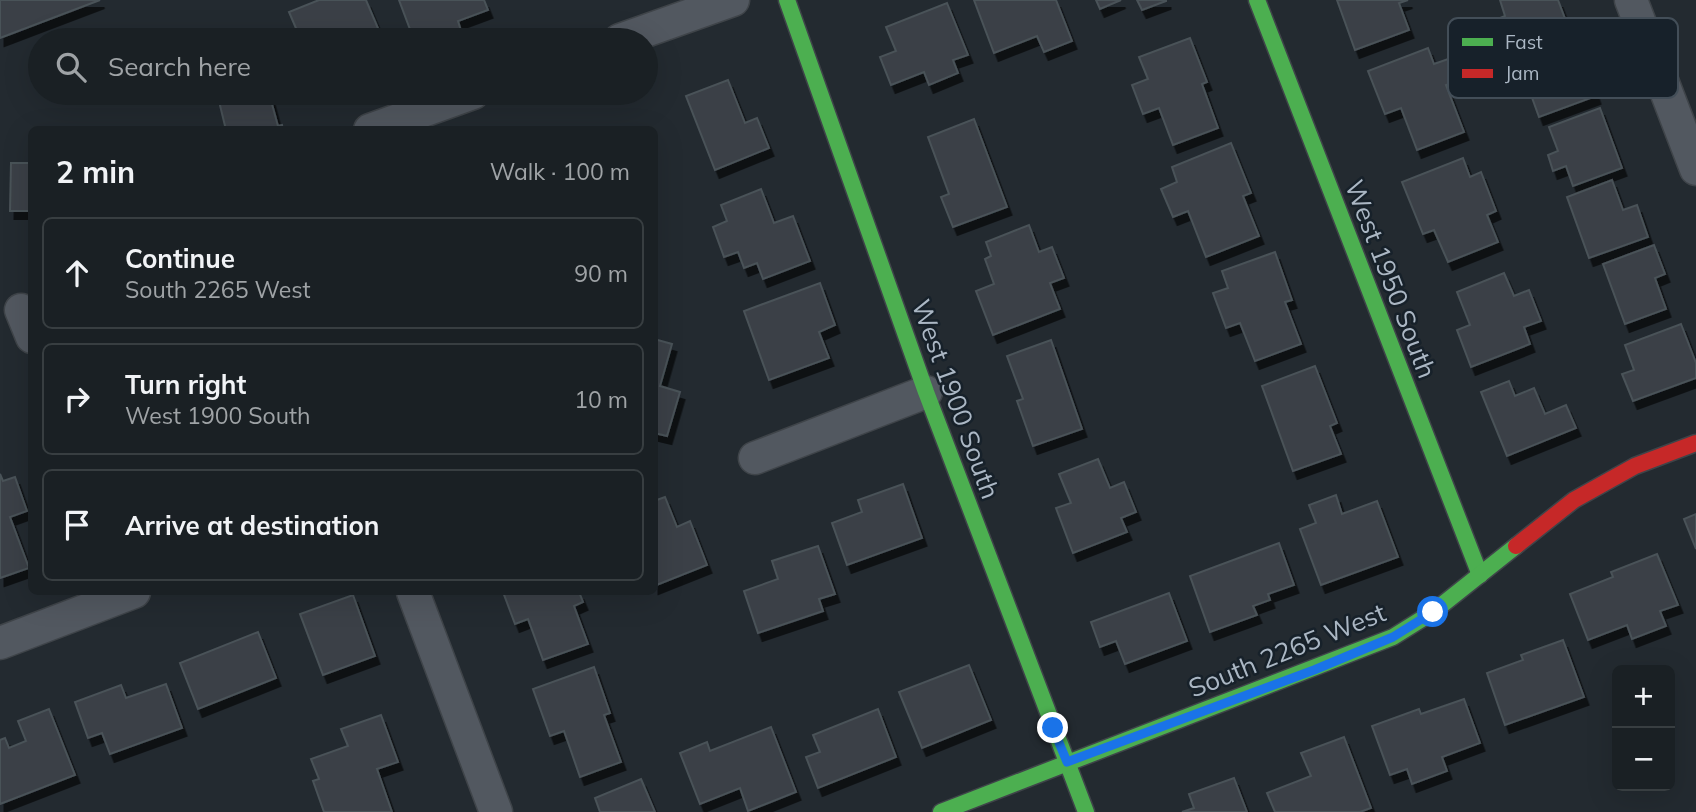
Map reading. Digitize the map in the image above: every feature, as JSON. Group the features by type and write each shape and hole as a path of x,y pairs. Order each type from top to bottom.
{"street":[{"path":"654,28 733,0"},
{"name":"West 1900 South","path":"787,0 926,392 1086,812"},
{"name":"West 1950 South","path":"1256,0 1480,575"},
{"path":"1631,0 1638,18"},
{"path":"1669,98 1696,169"},
{"path":"381,126 440,105"},
{"path":"755,458 926,392"},
{"name":"South 2265 West","path":"940,812 1393,637 1433,612 1574,500 1635,466 1696,443"},
{"path":"0,643 123,595"},
{"path":"414,595 496,812"}],"building":[{"path":"0,0 100,0 0,38"},
{"path":"319,0 366,0 378,28 296,28 289,12"},
{"path":"399,0 484,0 488,10 458,21 460,28 410,28"},
{"path":"974,0 1056,0 1072,41 1044,52 1037,36 994,53"},
{"path":"1096,0 1121,0 1100,9"},
{"path":"1137,0 1166,0 1166,1 1142,10"},
{"path":"1337,0 1408,0 1399,3 1409,30 1355,50"},
{"path":"1500,0 1558,0 1565,18 1500,18 1505,16"},
{"path":"947,3 968,55 953,60 958,73 929,85 924,72 891,85 880,57 896,51 886,27"},
{"path":"1190,38 1207,82 1202,84 1218,128 1173,145 1159,108 1143,114 1132,85 1148,79 1139,57"},
{"path":"1428,48 1434,64 1448,59 1448,98 1451,98 1464,132 1417,150 1401,108 1385,114 1368,71"},
{"path":"728,80 745,123 757,118 769,148 715,170 686,96"},
{"path":"1532,98 1591,98 1539,117"},
{"path":"220,105 272,105 278,126 225,126"},
{"path":"1600,108 1622,168 1573,186 1566,166 1553,171 1548,155 1558,151 1549,127"},
{"path":"974,119 1007,207 953,227 941,197 949,194 928,137"},
{"path":"1231,143 1251,193 1243,196 1259,236 1206,257 1188,211 1173,217 1161,189 1177,182 1172,167"},
{"path":"1463,158 1470,177 1481,172 1496,211 1487,215 1498,242 1448,262 1434,230 1423,234 1402,182"},
{"path":"11,163 28,163 28,211 10,211"},
{"path":"1612,180 1623,210 1637,205 1648,237 1589,258 1567,197"},
{"path":"761,189 774,223 793,216 810,261 763,279 757,263 744,268 738,252 724,257 713,227 727,221 721,205"},
{"path":"1029,225 1039,252 1052,247 1064,278 1050,283 1060,309 993,335 976,291 994,284 985,259 991,256 986,242"},
{"path":"1654,245 1665,274 1655,278 1666,309 1625,324 1603,264"},
{"path":"1275,252 1292,300 1285,302 1301,344 1255,361 1240,323 1226,328 1213,293 1228,288 1222,271"},
{"path":"1504,273 1514,296 1529,290 1541,321 1524,327 1530,344 1471,367 1457,330 1470,325 1457,292"},
{"path":"820,283 835,325 819,332 829,358 769,380 744,311"},
{"path":"1681,324 1696,363 1696,378 1633,401 1622,374 1634,370 1625,345"},
{"path":"658,340 672,344 660,386 680,392 667,436 658,434"},
{"path":"1051,340 1082,429 1033,446 1017,401 1023,399 1007,356"},
{"path":"1315,366 1337,423 1330,426 1341,454 1293,471 1262,386"},
{"path":"1509,381 1515,396 1534,388 1545,414 1566,405 1576,428 1507,456 1481,392"},
{"path":"1098,459 1110,488 1124,482 1136,512 1121,518 1127,532 1073,553 1056,508 1071,503 1059,474"},
{"path":"0,474 3,481 15,477 27,511 10,517 28,568 0,578"},
{"path":"903,484 922,538 847,565 832,523 862,512 858,500"},
{"path":"1336,495 1342,514 1377,501 1398,557 1321,585 1300,529 1316,523 1309,505"},
{"path":"665,497 677,527 690,521 707,565 658,584 658,500"},
{"path":"1696,514 1696,549 1684,519"},
{"path":"1279,543 1294,585 1268,594 1270,600 1253,606 1257,615 1210,632 1190,576"},
{"path":"818,546 835,594 819,599 823,611 758,633 744,591 778,579 772,561"},
{"path":"1657,554 1678,605 1660,611 1666,626 1632,639 1627,625 1588,640 1570,594 1613,577 1611,572"},
{"path":"1169,593 1187,641 1125,664 1116,641 1100,647 1091,622"},
{"path":"353,595 375,656 323,675 300,614"},
{"path":"504,595 580,595 583,602 574,606 588,644 543,660 528,619 515,624"},
{"path":"258,632 276,678 198,709 180,663"},
{"path":"1563,640 1584,697 1505,725 1487,673 1523,660 1521,655"},
{"path":"969,665 991,720 922,748 899,692"},
{"path":"594,667 610,713 604,715 621,762 580,777 564,731 550,736 533,689"},
{"path":"166,684 182,728 110,754 102,733 88,738 75,702 121,685 126,698"},
{"path":"1464,699 1480,743 1442,757 1447,771 1412,784 1407,769 1390,775 1372,726 1419,709 1421,714"},
{"path":"49,709 75,775 0,804 0,740 5,738 9,748 26,741 18,721"},
{"path":"878,709 896,757 818,788 806,757 820,752 813,735"},
{"path":"381,715 398,762 377,769 392,812 324,812 313,781 319,779 311,759 348,746 341,729"},
{"path":"771,727 796,792 748,811 740,788 700,804 680,753 707,742 710,751"},
{"path":"1344,737 1371,808 1360,812 1275,812 1267,793 1311,776 1301,753"},
{"path":"1234,778 1247,812 1182,812 1194,808 1189,794"},
{"path":"641,779 655,812 600,812 595,798"}],"traffic: fast":[{"path":"787,0 926,392 1086,812"},
{"path":"1257,0 1480,575"},
{"path":"941,812 1393,637 1433,612 1516,546"}],"traffic: jam":[{"path":"1516,546 1574,500 1635,466 1696,443"}],"route":[{"path":"1053,728 1067,762 1314,670 1393,637 1433,612"}]}
